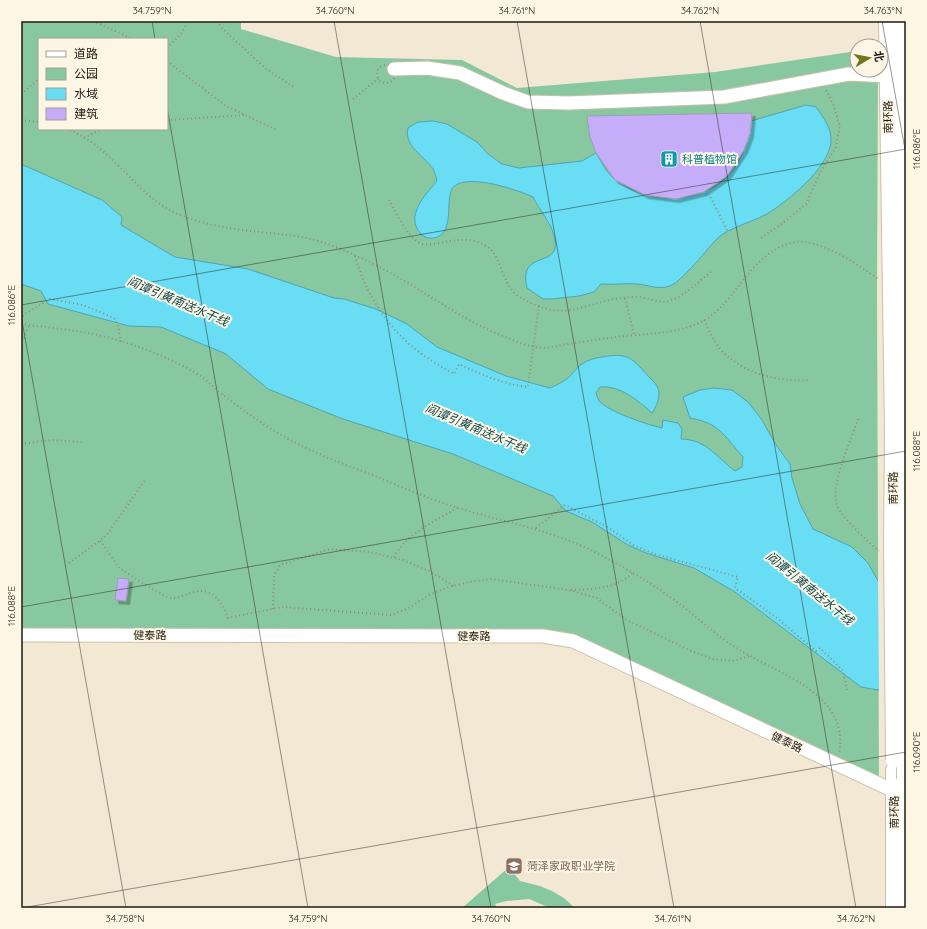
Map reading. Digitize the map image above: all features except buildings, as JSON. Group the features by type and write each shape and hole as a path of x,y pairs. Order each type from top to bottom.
{"main road":[{"name":"南环路","path":"887,21 887,38"},
{"name":"南环路","path":"893,550 905,464 900,21"},
{"name":"南环路","path":"888,78 893,550 899,775 906,908"},
{"name":"南环路","path":"894,908 894,791 899,775"}],"street":[{"path":"394,69 427,68 460,73 503,93 528,102 569,103 724,97 819,78 849,74"},
{"name":"健泰路","path":"21,635 543,636 574,641 894,791"}],"path":[{"path":"93,21 131,38"},
{"path":"98,21 101,24"},
{"path":"168,47 178,38 187,21"},
{"path":"217,21 222,28 265,68 294,88"},
{"path":"168,62 226,106 277,130"},
{"path":"353,99 379,78"},
{"path":"761,238 783,223 806,204 820,172 836,147 840,126 833,104 819,78"},
{"path":"21,94 38,80"},
{"path":"168,120 247,115"},
{"path":"21,120 38,122"},
{"path":"68,130 101,148 161,204 177,214 238,231 297,236 321,241 389,272 485,329 523,344 533,346 545,348 657,333 693,326 704,320 726,301 759,262 776,249 795,242 812,243 841,256 867,271 891,288"},
{"path":"84,138 100,130"},
{"path":"707,190 728,232"},
{"path":"389,200 410,235 418,243 427,245 462,238 473,240 486,246 496,259 508,287 518,295 539,305 563,312 579,310 613,300 626,298 637,297 667,302 674,299 711,272"},
{"path":"354,255 361,277 383,314 418,351 454,374 459,364 490,379 528,387 539,305"},
{"path":"626,298 634,335"},
{"path":"121,342 118,326 114,318 83,305 50,299 44,301 23,315 21,324 88,333 121,342 174,362 203,377 255,418 313,452 457,508 535,529 594,551 632,573 680,604 708,629 749,656 797,680 823,700 832,711 840,735 841,744 837,765"},
{"path":"704,320 722,351 740,366 759,374 782,379 795,381 809,380"},
{"path":"21,341 24,338 29,325"},
{"path":"858,419 835,486 837,505 860,533 893,550"},
{"path":"21,444 50,440 83,442"},
{"path":"69,563 100,541 119,519 145,480"},
{"path":"535,529 564,505 609,528 633,545 654,554 738,577 735,588 776,618 816,651 820,648 842,671 847,690"},
{"path":"394,557 399,547 415,534 457,508"},
{"path":"100,541 121,568 166,596 177,599 194,592 209,592 223,603 228,618 282,607 301,607 339,612 391,615 407,609 429,596 454,586 492,579 569,590 597,598 625,618 691,651 713,659 734,661 749,656"},
{"path":"273,609 274,575 280,565 330,550 370,552 394,557 429,571 454,586"},
{"path":"569,590 612,585 626,580 632,573"}],"green space":[{"path":"21,21 241,21 241,29 336,57 462,60 517,88 715,72 849,52 849,78 878,78 877,294 879,785 573,641 21,635"},
{"path":"509,867 520,881 552,891 564,898 575,908 550,908 529,899 507,901 495,904 497,908 462,908"}],"water":[{"path":"806,105 816,107 825,119 829,128 831,142 823,163 805,184 784,202 765,215 728,231 719,237 682,278 670,286 661,288 633,284 601,284 594,292 579,296 543,299 527,288 526,275 528,268 534,263 553,253 555,247 554,236 550,226 533,197 504,187 479,182 458,184 452,189 450,195 447,224 441,235 434,238 427,238 422,235 416,227 415,220 418,206 427,192 437,181 433,169 415,150 409,140 408,128 418,122 433,121 447,124 477,142 488,154 502,164 519,168 582,161 596,153 610,175 629,188 643,194 673,198 687,197 702,193 727,177 744,151 751,121"},
{"name":"阎谭引黄南送水干线","path":"21,164 102,200 122,217 121,225 175,257 248,269 334,298 344,299 376,309 407,324 437,347 506,376 550,388 565,380 579,366 589,360 612,356 626,357 636,363 658,389 658,401 652,413 628,394 614,388 600,387 596,393 600,402 621,414 662,428 663,420 678,423 682,429 681,439 690,440 704,445 735,471 742,467 743,457 726,437 715,427 700,420 690,418 683,397 700,390 714,388 732,390 748,402 762,420 776,445 790,464 792,478 800,504 813,529 852,547 868,563 882,588 884,691 861,687 735,592 694,568 646,553 628,545 592,522 566,511 553,496 453,454 343,419 268,389 226,354 161,327 129,326 48,304 41,291 21,284"}],"pier":[{"path":"878,577 884,587 906,603 906,700 879,692"}],"place":[{"name":"科普植物馆","path":"669,159"},
{"name":"菏泽家政职业学院","path":"514,866"}]}
